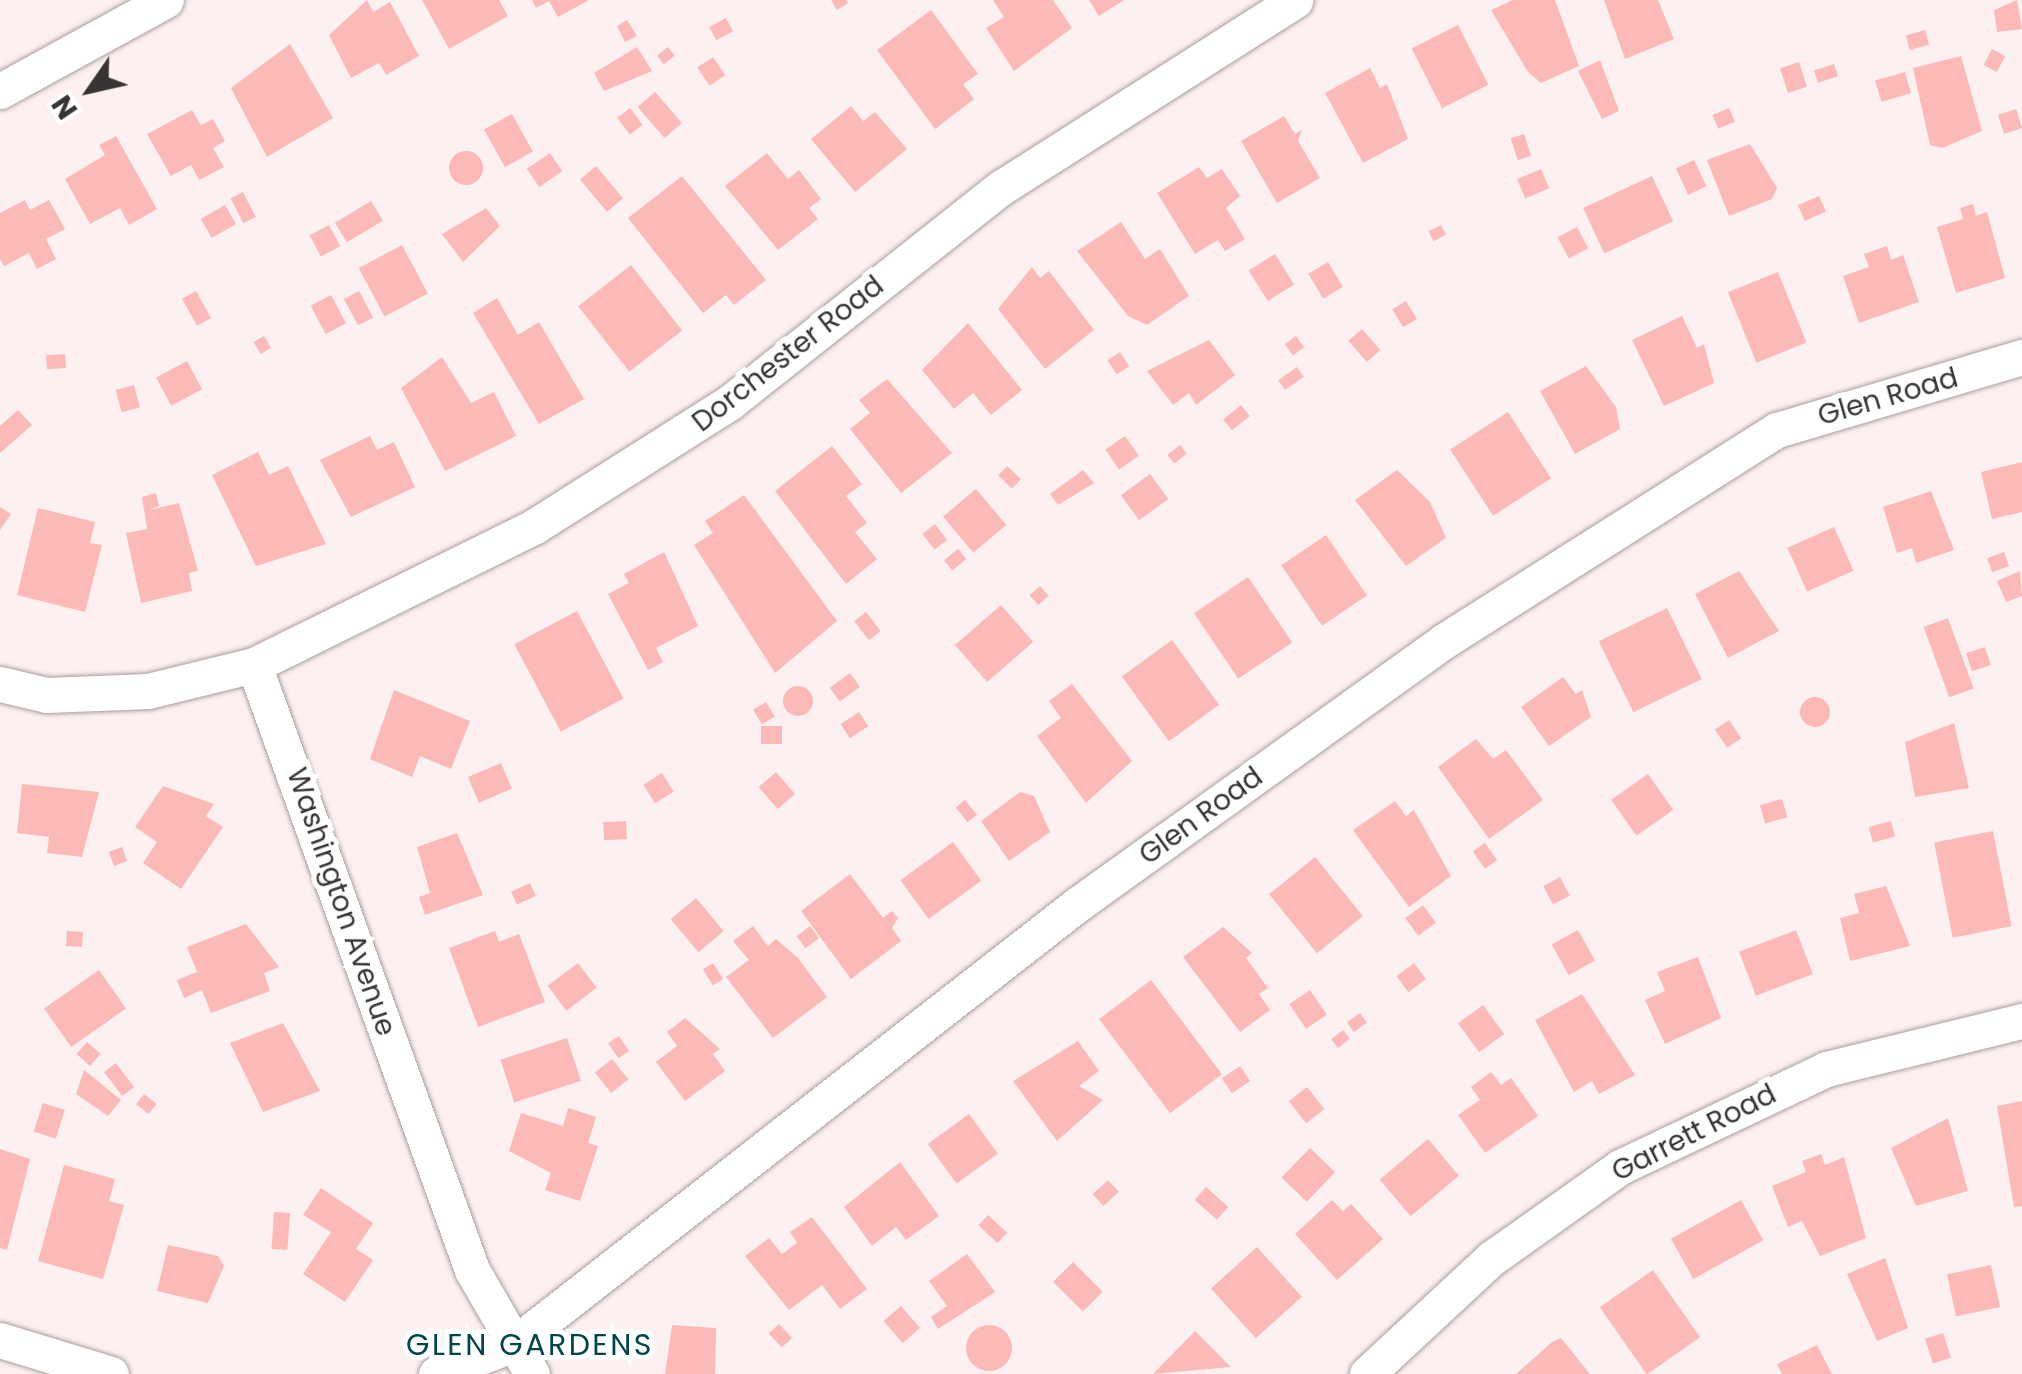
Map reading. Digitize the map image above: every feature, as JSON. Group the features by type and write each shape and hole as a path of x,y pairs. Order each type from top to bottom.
{"street":[{"path":"0,91 166,0"},
{"name":"Dorchester Road","path":"254,665 638,468 1002,187 1295,0"},
{"name":"Glen Road","path":"436,1374 523,1359 1078,904 1444,641 1777,430 2022,357"},
{"path":"0,684 47,695 148,691 254,665"},
{"name":"Washington Avenue","path":"254,665 472,1270 523,1359"},
{"name":"Garrett Road","path":"1367,1374 1492,1258 1620,1167 1826,1069 2022,1021"},
{"path":"0,1340 111,1374"}],"building":[{"path":"367,0 373,12 390,2 419,56 386,75 379,63 351,78 329,35"},
{"path":"422,0 499,0 508,16 449,49"},
{"path":"532,0 589,0 558,17 549,1 536,8"},
{"path":"831,0 846,0 848,3 837,10"},
{"path":"993,0 1053,0 1072,28 1014,71 986,28 1004,17"},
{"path":"1089,0 1124,0 1099,16"},
{"path":"1513,0 1555,0 1579,66 1541,83 1528,72 1491,10"},
{"path":"1604,0 1658,0 1674,39 1625,59"},
{"path":"2017,0 2022,29 1997,32 1994,10"},
{"path":"931,10 978,74 963,84 974,99 935,129 877,50"},
{"path":"726,18 733,31 716,40 709,27"},
{"path":"627,20 637,36 625,42 617,26"},
{"path":"1458,25 1488,85 1442,108 1412,49"},
{"path":"1925,30 1929,44 1910,50 1906,36"},
{"path":"290,44 333,118 267,157 231,88"},
{"path":"637,47 652,71 604,91 594,73"},
{"path":"668,47 675,56 664,64 657,56"},
{"path":"1992,49 2005,56 1997,72 1984,65"},
{"path":"1961,56 1982,131 1942,148 1930,145 1913,68"},
{"path":"713,57 725,75 710,86 697,68"},
{"path":"1600,60 1619,111 1602,119 1578,71"},
{"path":"1799,62 1807,87 1788,93 1780,68"},
{"path":"1834,64 1838,76 1818,83 1814,70"},
{"path":"1370,68 1380,88 1387,84 1408,139 1363,163 1325,93"},
{"path":"1905,72 1911,93 1881,102 1875,81"},
{"path":"655,92 682,123 665,138 638,107"},
{"path":"851,106 863,121 875,112 907,149 855,192 811,139"},
{"path":"630,108 643,125 630,134 617,118"},
{"path":"1729,108 1735,122 1718,129 1712,115"},
{"path":"2016,109 2022,128 2004,134 1998,115"},
{"path":"192,110 201,125 213,119 225,141 213,148 224,167 199,180 191,165 171,176 147,134"},
{"path":"512,114 533,152 505,167 484,130"},
{"path":"1284,116 1295,134 1302,130 1298,141 1320,178 1277,203 1241,141"},
{"path":"1524,134 1531,156 1518,160 1511,138"},
{"path":"116,136 157,209 129,225 120,208 90,224 65,179 105,155 99,145"},
{"path":"1750,144 1777,188 1772,199 1729,216 1707,160"},
{"path":"466,151 478,156 483,168 478,180 466,185 454,180 449,168 454,156"},
{"path":"550,153 562,171 539,187 527,169"},
{"path":"767,153 788,179 799,170 821,199 809,208 818,219 778,250 725,186"},
{"path":"1694,160 1706,186 1688,195 1676,168"},
{"path":"596,166 623,198 607,212 580,179"},
{"path":"1199,167 1207,178 1222,169 1240,196 1226,208 1245,239 1225,251 1218,240 1195,254 1157,193"},
{"path":"1541,169 1549,188 1525,198 1517,179"},
{"path":"682,176 766,280 734,305 726,295 703,313 628,218"},
{"path":"1652,176 1673,221 1604,253 1583,208"},
{"path":"243,192 256,217 243,223 231,198"},
{"path":"1819,196 1826,212 1805,221 1798,205"},
{"path":"25,200 30,210 49,200 65,229 46,239 56,259 37,269 29,253 4,266 0,259 0,213"},
{"path":"371,201 383,221 347,242 335,223"},
{"path":"1973,204 1976,216 1987,212 2005,278 1956,293 1937,227 1963,219 1960,208"},
{"path":"225,205 236,224 212,238 201,219"},
{"path":"486,208 500,226 463,262 442,234"},
{"path":"1121,222 1145,259 1160,249 1189,296 1147,325 1128,316 1077,251"},
{"path":"329,225 340,246 321,257 310,235"},
{"path":"1441,225 1446,235 1434,241 1429,231"},
{"path":"1577,227 1588,248 1569,259 1558,237"},
{"path":"402,245 428,294 385,317 359,268"},
{"path":"1887,246 1891,260 1903,255 1919,302 1859,323 1843,276 1869,267 1864,254"},
{"path":"1275,254 1294,285 1268,301 1249,270"},
{"path":"1328,262 1343,287 1323,299 1308,274"},
{"path":"631,265 682,330 629,372 578,306"},
{"path":"1032,267 1040,278 1049,271 1094,330 1045,369 998,309"},
{"path":"1778,272 1806,342 1756,363 1728,292"},
{"path":"196,291 211,318 197,326 182,299"},
{"path":"359,291 373,317 358,325 344,299"},
{"path":"331,295 346,323 326,334 311,306"},
{"path":"497,298 518,335 539,322 584,399 539,424 473,313"},
{"path":"1406,301 1417,319 1403,327 1392,309"},
{"path":"1682,316 1697,348 1704,344 1714,383 1664,406 1632,340"},
{"path":"968,323 1022,390 991,415 973,393 954,409 922,370"},
{"path":"1362,329 1380,350 1367,362 1348,341"},
{"path":"264,336 271,348 261,354 254,342"},
{"path":"1296,336 1304,347 1293,356 1285,344"},
{"path":"1209,340 1235,375 1196,405 1189,393 1173,405 1147,371"},
{"path":"1120,352 1129,366 1117,374 1107,360"},
{"path":"65,354 66,368 47,369 46,355"},
{"path":"442,357 471,403 494,392 516,436 445,471 401,388"},
{"path":"187,361 202,389 171,406 156,377"},
{"path":"1586,366 1616,407 1620,429 1575,454 1540,391"},
{"path":"1297,367 1304,377 1285,390 1278,380"},
{"path":"887,379 952,453 901,493 850,429 870,413 859,400"},
{"path":"134,385 140,407 122,412 116,390"},
{"path":"1241,405 1250,416 1232,430 1223,419"},
{"path":"18,410 32,425 0,453 0,426"},
{"path":"1508,412 1551,478 1493,516 1450,450"},
{"path":"370,436 377,450 394,442 415,487 351,517 320,460"},
{"path":"1125,436 1139,456 1119,469 1105,450"},
{"path":"1180,445 1187,454 1174,464 1167,455"},
{"path":"832,446 862,484 846,496 867,523 855,532 877,559 846,584 775,491"},
{"path":"258,452 269,475 288,466 326,544 256,566 212,475"},
{"path":"2022,462 2022,512 1992,519 1981,472"},
{"path":"1007,466 1021,479 1012,488 998,476"},
{"path":"1083,470 1094,483 1058,505 1050,494"},
{"path":"1397,470 1430,502 1446,538 1406,566 1355,500"},
{"path":"1150,474 1168,499 1139,520 1121,495"},
{"path":"976,489 1006,525 973,553 943,517"},
{"path":"1931,491 1954,550 1916,563 1912,548 1897,553 1883,507"},
{"path":"156,493 159,506 149,510 179,503 198,571 189,573 192,591 141,603 126,533 147,529 142,497"},
{"path":"744,495 837,621 775,673 694,545 713,533 705,521"},
{"path":"0,507 11,514 0,530"},
{"path":"38,508 95,522 90,543 102,545 85,612 17,595"},
{"path":"935,524 947,540 934,550 922,534"},
{"path":"1834,527 1854,571 1807,592 1787,548"},
{"path":"1326,535 1367,596 1322,626 1281,565"},
{"path":"958,549 966,559 952,570 944,560"},
{"path":"664,552 698,626 656,648 663,662 648,670 608,594 629,583 624,574"},
{"path":"2004,552 2009,566 1992,572 1987,558"},
{"path":"1739,571 1779,631 1728,658 1695,594"},
{"path":"2020,571 2022,596 2006,602 1997,581"},
{"path":"1248,577 1292,642 1238,679 1194,613"},
{"path":"1040,586 1049,596 1038,605 1030,595"},
{"path":"1001,605 1033,642 987,682 955,645"},
{"path":"1667,608 1702,679 1633,712 1599,641"},
{"path":"577,611 623,698 561,732 514,644"},
{"path":"866,612 881,631 869,640 854,621"},
{"path":"1948,618 1974,688 1949,697 1924,627"},
{"path":"1172,640 1219,705 1169,741 1122,676"},
{"path":"1985,647 1991,665 1972,671 1966,653"},
{"path":"850,673 860,687 840,701 830,688"},
{"path":"1563,677 1576,694 1582,690 1591,717 1549,746 1521,707"},
{"path":"1072,684 1132,761 1086,803 1037,736 1061,718 1049,701"},
{"path":"798,686 809,690 813,701 809,712 798,716 787,712 783,701 787,690"},
{"path":"394,690 470,721 451,769 420,756 412,777 370,759"},
{"path":"1815,697 1826,701 1830,712 1826,723 1815,727 1804,723 1800,712 1804,701"},
{"path":"766,702 775,717 762,724 753,710"},
{"path":"859,712 868,726 850,738 841,724"},
{"path":"1729,720 1741,738 1727,748 1715,730"},
{"path":"1954,723 1969,788 1915,797 1905,742"},
{"path":"761,726 782,726 782,744 761,744"},
{"path":"1476,739 1493,759 1506,750 1543,800 1489,839 1438,767"},
{"path":"501,763 512,789 479,803 468,777"},
{"path":"776,772 795,794 778,809 759,787"},
{"path":"662,773 674,792 655,803 643,785"},
{"path":"1648,774 1673,810 1636,836 1611,800"},
{"path":"22,784 99,792 82,857 47,853 49,837 17,833"},
{"path":"163,786 214,804 206,816 223,827 181,889 143,863 157,842 135,827"},
{"path":"1020,792 1034,796 1050,832 1009,861 981,821"},
{"path":"1782,799 1787,817 1765,824 1760,805"},
{"path":"965,800 977,815 968,822 956,808"},
{"path":"1395,801 1406,816 1414,810 1451,876 1409,907 1353,830"},
{"path":"626,821 627,839 604,840 603,822"},
{"path":"1891,821 1895,836 1873,842 1869,827"},
{"path":"1993,831 2012,926 1953,938 1934,842"},
{"path":"457,833 483,895 425,915 419,897 430,893 417,847"},
{"path":"953,842 981,881 929,919 900,880"},
{"path":"1485,843 1497,860 1485,869 1473,852"},
{"path":"122,847 127,861 114,866 109,852"},
{"path":"1315,857 1363,916 1317,953 1269,894"},
{"path":"850,874 883,918 892,911 898,918 892,928 901,941 851,979 801,911"},
{"path":"1560,877 1570,896 1553,904 1543,886"},
{"path":"530,883 536,896 517,905 511,892"},
{"path":"1886,886 1910,946 1850,961 1840,918 1859,913 1854,894"},
{"path":"696,898 724,931 698,952 671,919"},
{"path":"1423,905 1436,923 1418,936 1405,918"},
{"path":"246,924 279,967 264,973 270,991 211,1013 202,990 184,998 177,980 197,972 187,947"},
{"path":"753,926 768,946 776,939 798,958 827,997 773,1038 726,977 749,960 733,941"},
{"path":"810,926 819,938 805,948 796,936"},
{"path":"1223,927 1252,953 1246,958 1268,988 1259,994 1270,1010 1240,1032 1183,957"},
{"path":"1578,930 1595,961 1569,975 1552,945"},
{"path":"1796,930 1813,974 1756,996 1739,952"},
{"path":"67,931 83,932 82,947 66,946"},
{"path":"495,931 499,942 519,934 545,1002 478,1027 449,948"},
{"path":"1698,957 1721,1018 1665,1044 1645,1000 1665,991 1657,972"},
{"path":"578,963 597,988 566,1011 548,986"},
{"path":"713,963 723,979 713,985 703,969"},
{"path":"1414,963 1426,979 1408,992 1396,976"},
{"path":"99,970 126,1009 71,1047 44,1008"},
{"path":"1151,980 1222,1074 1170,1113 1099,1019"},
{"path":"1310,990 1327,1015 1306,1029 1289,1004"},
{"path":"1582,994 1635,1075 1599,1094 1592,1081 1574,1092 1535,1020"},
{"path":"1483,1005 1504,1034 1479,1052 1458,1023"},
{"path":"1360,1013 1367,1023 1354,1032 1347,1022"},
{"path":"685,1018 720,1049 713,1054 725,1071 685,1101 656,1062 677,1046 667,1032"},
{"path":"283,1023 320,1091 263,1112 230,1043"},
{"path":"1343,1030 1350,1039 1338,1048 1331,1039"},
{"path":"619,1036 629,1051 618,1058 608,1043"},
{"path":"567,1038 581,1081 514,1102 500,1060"},
{"path":"1078,1041 1099,1071 1079,1086 1103,1100 1057,1141 1013,1081"},
{"path":"87,1042 101,1054 90,1066 77,1054"},
{"path":"612,1059 628,1079 611,1093 595,1073"},
{"path":"116,1063 134,1087 122,1096 104,1072"},
{"path":"1240,1066 1250,1081 1232,1093 1222,1078"},
{"path":"84,1070 121,1100 108,1116 76,1094"},
{"path":"1491,1072 1501,1085 1511,1078 1538,1116 1485,1153 1458,1115 1480,1100 1471,1087"},
{"path":"1307,1087 1324,1109 1306,1123 1289,1101"},
{"path":"144,1094 157,1104 149,1114 136,1104"},
{"path":"2022,1101 2022,1206 2014,1207 1997,1106"},
{"path":"43,1103 65,1110 56,1139 34,1132"},
{"path":"568,1108 596,1117 588,1143 598,1146 580,1201 545,1190 551,1173 509,1151 521,1113 563,1126"},
{"path":"969,1114 998,1154 957,1184 928,1144"},
{"path":"1948,1118 1968,1191 1916,1206 1891,1148"},
{"path":"1428,1139 1459,1176 1411,1216 1380,1179"},
{"path":"1310,1148 1335,1172 1307,1202 1282,1177"},
{"path":"0,1149 30,1159 7,1250 0,1248"},
{"path":"1821,1154 1825,1165 1844,1157 1866,1238 1820,1256 1802,1221 1788,1227 1772,1186 1806,1172 1802,1161"},
{"path":"900,1162 939,1216 906,1240 896,1227 872,1246 844,1207"},
{"path":"64,1165 115,1179 109,1201 124,1205 103,1279 38,1261"},
{"path":"1108,1180 1119,1192 1104,1206 1093,1194"},
{"path":"1206,1187 1228,1207 1217,1220 1195,1200"},
{"path":"321,1188 373,1223 356,1249 373,1260 345,1302 303,1274 331,1232 303,1215"},
{"path":"1332,1200 1343,1211 1351,1204 1383,1239 1337,1280 1295,1234"},
{"path":"1741,1200 1763,1240 1693,1279 1671,1239"},
{"path":"274,1212 290,1213 287,1250 271,1249"},
{"path":"988,1215 1007,1233 997,1243 978,1225"},
{"path":"812,1217 867,1289 840,1309 822,1285 789,1310 745,1256 769,1238 782,1254 797,1243 790,1232"},
{"path":"168,1245 218,1256 224,1266 208,1303 157,1291"},
{"path":"1257,1247 1302,1297 1256,1338 1211,1288"},
{"path":"967,1254 995,1292 938,1329 931,1317 947,1306 929,1281"},
{"path":"1885,1258 1908,1328 1877,1341 1847,1274"},
{"path":"1073,1262 1103,1292 1083,1311 1053,1282"},
{"path":"1991,1265 2000,1307 1956,1316 1947,1274"},
{"path":"1653,1270 1700,1337 1646,1374 1600,1307"},
{"path":"901,1306 920,1328 903,1343 884,1321"},
{"path":"779,1324 792,1338 782,1347 769,1334"},
{"path":"672,1325 716,1328 715,1374 665,1374"},
{"path":"989,1325 1005,1332 1012,1348 1005,1364 989,1371 973,1364 966,1348 973,1332"},
{"path":"1195,1331 1231,1367 1153,1374 1191,1335"},
{"path":"1943,1333 1951,1358 1933,1364 1925,1339"},
{"path":"1561,1338 1590,1374 1516,1374 1552,1342"},
{"path":"1817,1345 1832,1374 1782,1374 1777,1364"}],"district":[{"name":"GLEN GARDENS","path":"530,1345"}]}
